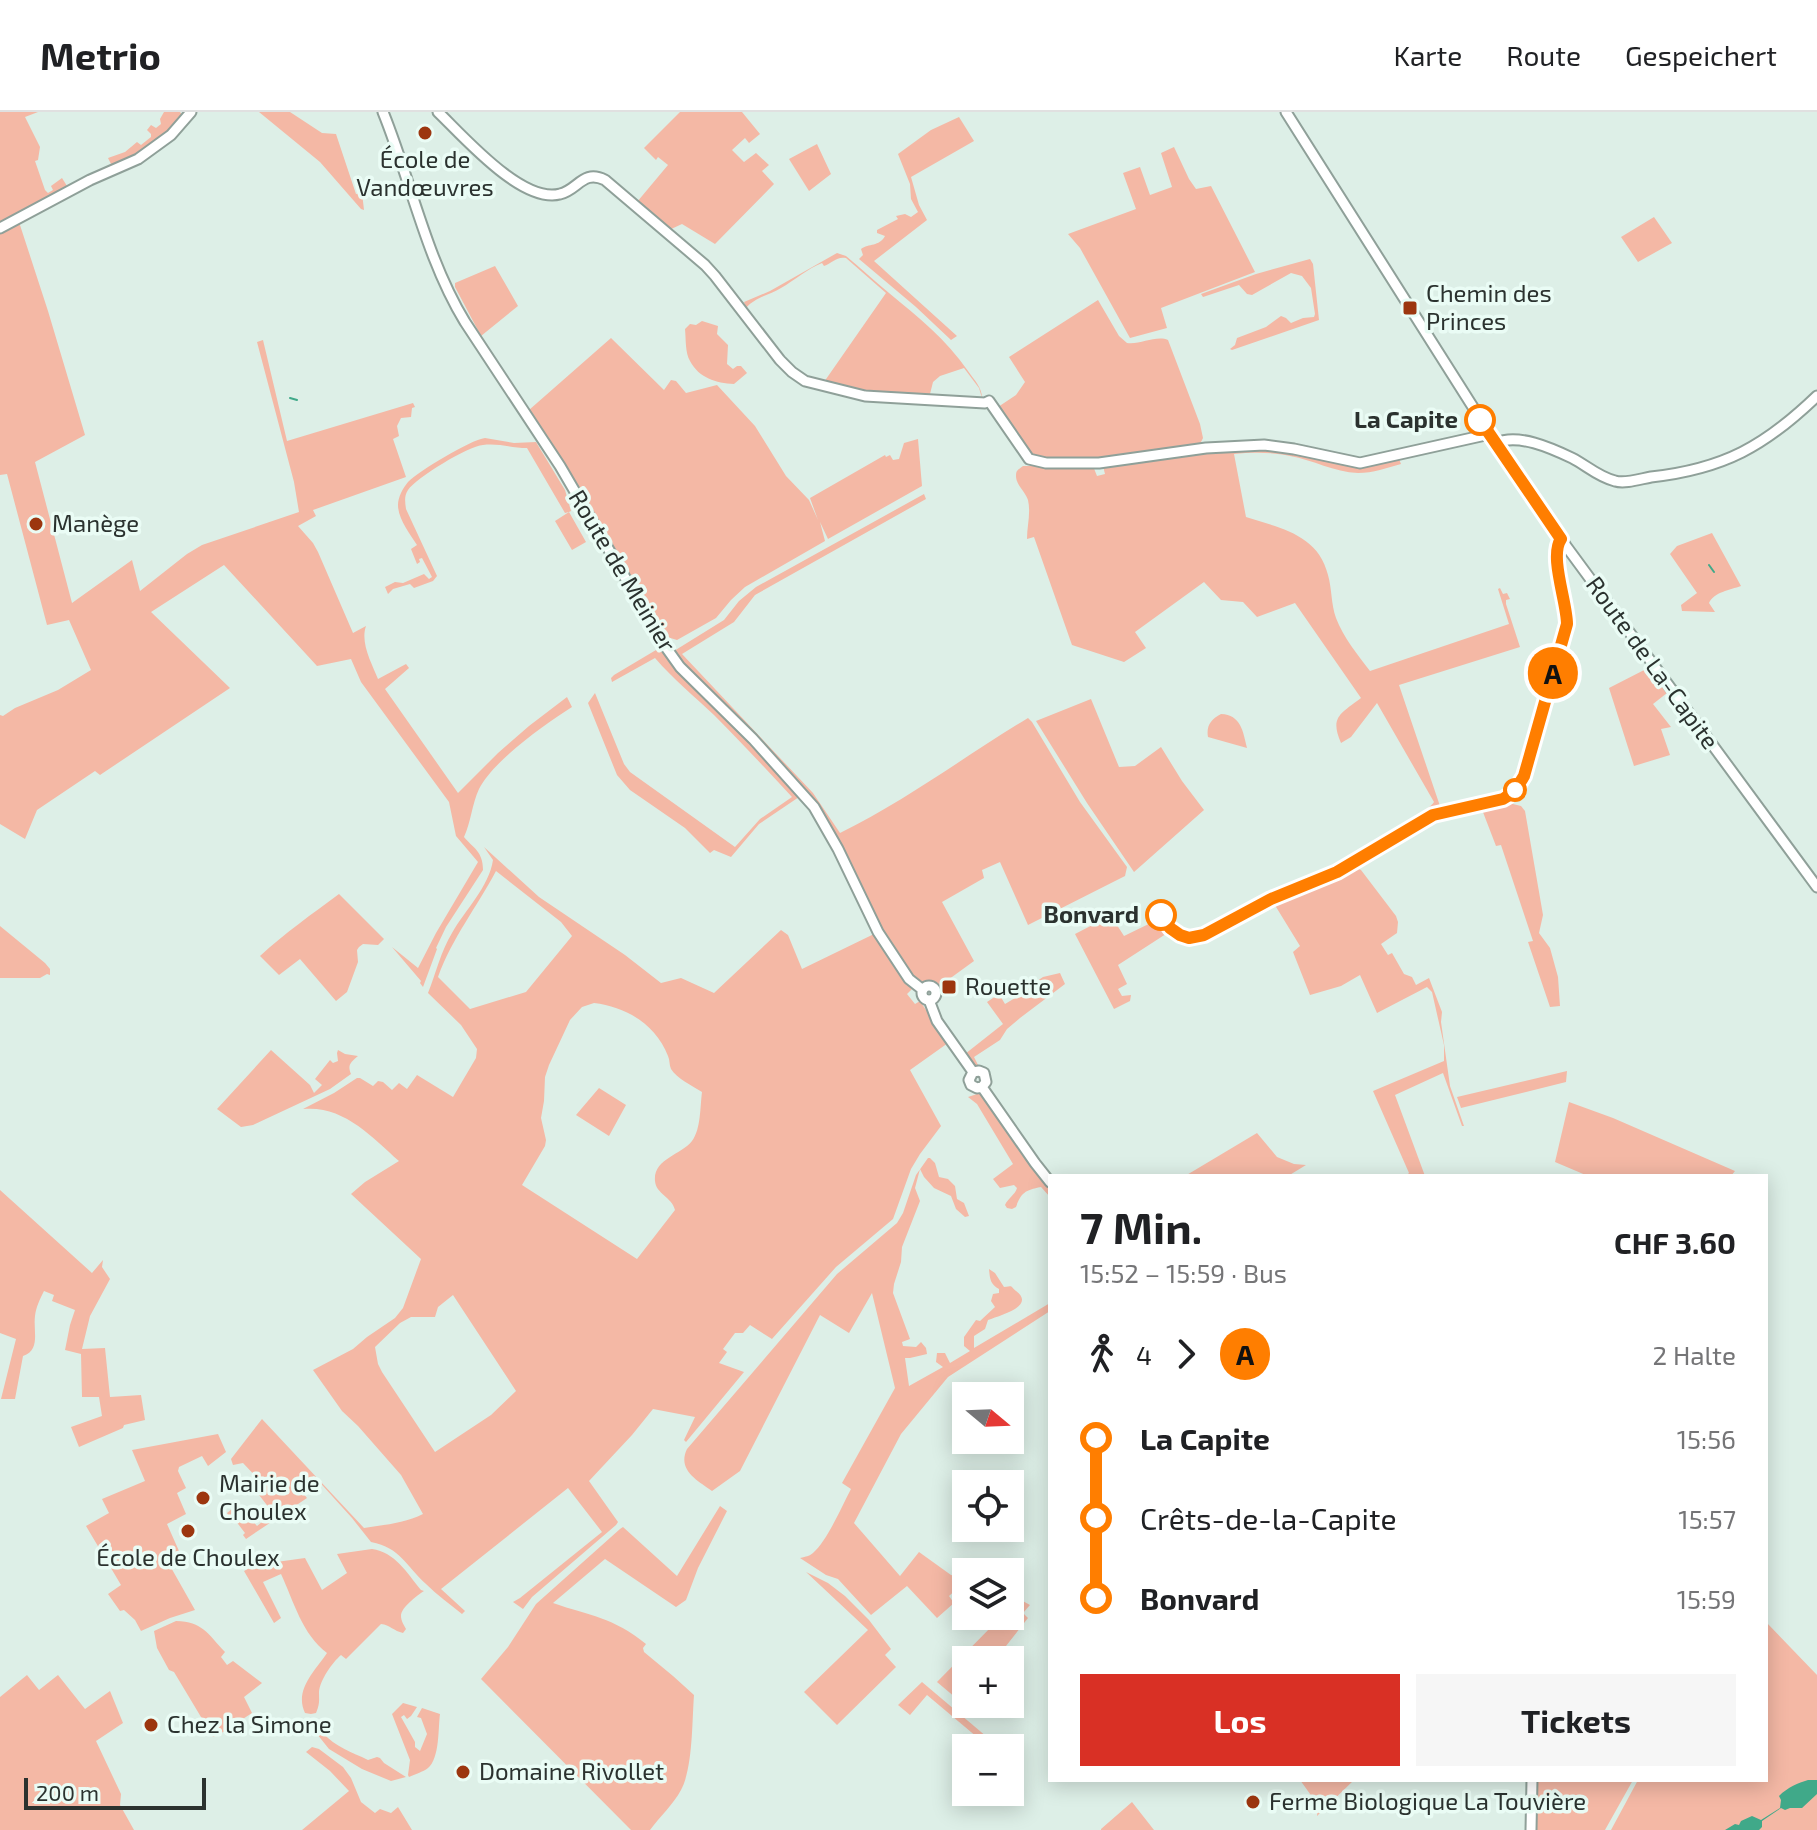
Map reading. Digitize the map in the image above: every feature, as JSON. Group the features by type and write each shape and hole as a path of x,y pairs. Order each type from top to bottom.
{"street":[{"path":"0,228 90,180 138,159 165,141 191,112"},
{"name":"Route de Meinier","path":"383,112 439,270 459,312 560,466 665,646 680,667 753,739 814,807 878,932 909,979 923,990 937,1021 973,1072 982,1071 986,1076 982,1087 1048,1179"},
{"path":"438,112 495,167 536,192 560,194 588,177 605,180 705,265 780,360 801,379 865,396 989,401 1029,459 1046,463 1099,463 1206,448 1273,446 1360,463 1505,439 1535,444 1573,458 1601,476 1619,482 1678,474 1718,464 1752,448 1784,427 1817,396"},
{"name":"Route de La-Capite","path":"1286,112 1493,439 1566,546 1817,887"},
{"path":"1531,1830 1532,1782"}],"shaded area":[{"path":"0,112 38,112 25,117 40,147 38,160 35,161 45,190 48,193 53,190 51,186 62,178 67,186 0,225"},
{"path":"164,112 180,112 183,116 150,145 112,166 108,158 125,152 137,142 141,145 151,137 147,130 151,125 156,128 161,124"},
{"path":"259,112 290,112 322,133 336,134 356,194 362,193 364,210 320,162"},
{"path":"680,112 742,112 760,134 749,143 745,138 732,150 744,162 756,153 769,165 762,171 774,184 715,244 682,224 669,230 637,202 668,165 658,157 656,160 644,148"},
{"path":"959,117 974,141 911,177 927,220 874,261 957,336 951,340 859,259 863,255 861,249 880,242 885,236 877,230 898,219 896,216 905,214 911,217 918,212 898,154 931,130"},
{"path":"817,144 831,174 809,191 789,159"},
{"path":"1174,147 1196,189 1211,186 1255,272 1161,308 1167,328 1130,338 1080,248 1068,234 1136,209 1123,173 1140,167 1150,195 1172,187 1161,153"},
{"path":"1654,217 1672,243 1638,262 1621,237"},
{"path":"19,222 85,435 35,462 72,603 132,560 140,591 202,545 299,512 257,342 263,340 287,441 413,403 415,407 412,408 411,417 401,418 397,426 399,436 393,439 406,477 313,510 316,516 298,526 318,552 353,633 366,626 366,646 378,679 406,664 409,668 385,689 458,793 498,753 567,697 572,707 508,755 479,789 464,837 479,854 483,870 446,927 423,987 392,947 418,968 478,862 456,836 449,802 361,682 351,659 317,666 224,565 151,612 230,688 100,775 95,771 37,810 25,839 0,824 0,715 58,690 91,670 69,620 47,625 7,474 0,475 0,233"},
{"path":"837,253 846,256 941,339 977,384 981,390 982,398 979,388 964,368 940,376 933,382 930,394 866,392 824,382 886,293 846,258 824,266 822,263 817,265 746,308 744,302"},
{"path":"1310,259 1319,320 1230,349 1237,338 1266,327 1281,316 1291,323 1314,317 1311,288 1302,276 1291,273 1252,295 1239,285 1203,297 1201,294"},
{"path":"495,266 518,306 481,336 455,283"},
{"path":"1098,300 1119,336 1127,343 1168,340 1200,424 1203,438 1200,444 1120,457 1053,460 1035,456 1020,441 998,407 1016,395 1025,382 1009,357"},
{"path":"702,321 718,326 717,334 728,345 727,364 733,369 741,366 747,373 734,384 709,378 698,372 690,361 685,329"},
{"path":"611,338 664,390 671,380 676,381 686,393 717,385 755,426 786,476 809,500 818,520 810,498 885,455 890,455 893,460 899,459 904,443 918,439 922,486 828,539 820,522 825,541 745,587 716,618 677,640 667,637 655,622 529,410"},
{"path":"485,438 514,443 536,442 565,490 571,511 565,513 527,448 489,445 466,451 421,478 406,495 406,509 437,576 433,581 414,588 410,584 393,589 388,594 385,587 395,582 403,583 424,574 429,579 432,577 422,558 417,564 411,549 417,545 400,516 398,502 404,487 445,457"},
{"path":"1269,448 1353,467 1399,459 1401,464 1358,473 1283,455 1234,454 1246,517 1284,529 1316,550 1328,575 1339,625 1370,671 1509,624 1500,588 1510,599 1506,600 1506,604 1520,647 1399,685 1441,809 1410,823 1351,861 1305,883 1303,880 1330,870 1393,833 1434,802 1377,703 1351,737 1341,743 1336,727 1339,716 1361,698 1295,603 1257,617 1243,602 1221,600 1204,582 1135,632 1146,648 1124,662 1072,645 1034,537 1027,539 1028,500 1016,476 1023,466 1093,466 1097,476 1105,474 1103,466 1193,452"},
{"path":"924,494 926,499 755,595 734,622 682,654 813,793 840,833 912,792 1028,718 1032,722 1080,802 1127,867 1125,876 1028,925 1000,862 982,870 984,878 942,902 974,961 941,985 923,984 911,976 899,961 874,918 831,827 798,786 674,651 724,620 739,601 756,587"},
{"path":"569,512 586,542 572,550 555,521"},
{"path":"1712,533 1741,586 1711,599 1709,603 1715,612 1682,611 1681,605 1697,593 1670,554 1677,546"},
{"path":"656,650 664,653 677,671 708,698 799,797 759,824 731,857 714,850 710,853 685,828 630,790 617,775 588,703 595,693 630,772 735,847 760,819 792,797 655,658 612,682 614,675"},
{"path":"1650,667 1667,693 1653,704 1671,727 1661,729 1670,755 1634,766 1609,688"},
{"path":"1091,699 1119,767 1135,766 1161,747 1204,810 1134,872 1036,721"},
{"path":"1221,714 1237,721 1247,748 1208,737 1210,723"},
{"path":"1505,802 1521,806 1525,811 1543,915 1539,933 1550,948 1558,977 1560,1006 1550,1007 1528,942 1533,941 1501,845 1496,846 1481,807"},
{"path":"484,847 539,897 661,983 681,978 714,993 781,930 788,935 802,969 874,934 912,989 907,994 915,1004 920,1001 948,1043 910,1070 941,1126 911,1169 893,1219 836,1267 772,1339 750,1325 743,1333 735,1333 723,1349 727,1352 719,1363 744,1372 686,1442 684,1440 695,1417 653,1409 589,1481 618,1522 616,1525 532,1597 523,1609 513,1602 602,1532 568,1488 441,1589 465,1611 462,1614 430,1588 396,1553 371,1542 314,1476 298,1487 307,1498 246,1539 245,1533 227,1513 238,1504 257,1526 273,1513 256,1491 263,1484 243,1463 233,1465 231,1459 262,1419 364,1528 402,1522 423,1514 401,1475 342,1411 313,1370 353,1349 395,1318 403,1308 421,1259 351,1194 399,1161 344,1117 317,1109 303,1109 357,1078 373,1086 378,1081 383,1082 392,1090 399,1083 407,1089 417,1075 453,1097 476,1058 477,1049 461,1025 428,993 448,940 482,889 493,860","holes":["496,871 561,922 572,936 526,992 470,1009 438,977 457,936","594,1003 606,1005 639,1019 663,1045 673,1072 702,1092 695,1136 687,1146 663,1162 656,1174 656,1185 675,1210 637,1259 522,1185 545,1146 541,1118 549,1065 570,1020 582,1007","453,1295 516,1391 491,1415 435,1452 382,1372 375,1347 400,1323 411,1317 435,1317 438,1307"]},
{"path":"1355,867 1361,870 1396,916 1397,933 1381,944 1388,955 1392,953 1404,974 1412,977 1416,985 1429,978 1442,1012 1450,1086 1464,1126 1443,1073 1395,1095 1424,1174 1408,1174 1373,1091 1444,1061 1444,1045 1432,992 1427,987 1377,1013 1360,975 1341,986 1310,995 1293,952 1300,946 1273,902"},
{"path":"339,894 384,939 378,945 363,944 359,947 358,962 347,992 336,1001 300,959 279,975 260,956"},
{"path":"1106,918 1111,925 1115,922 1124,936 1159,919 1169,932 1118,965 1127,984 1118,989 1122,996 1131,995 1130,1001 1114,1009 1075,934"},
{"path":"0,926 45,963 50,975 0,978"},
{"path":"1060,973 1065,984 1007,1029 1000,1040 974,1057 976,1067 965,1054 1003,1024 987,1002 999,994 1005,1004 1027,991 1025,986 1032,982"},
{"path":"271,1050 310,1085 314,1093 322,1085 315,1079 330,1060 333,1063 338,1061 338,1050 358,1056 350,1064 351,1074 330,1089 253,1125 241,1127 217,1109"},
{"path":"1567,1071 1566,1082 1461,1108 1457,1097"},
{"path":"599,1088 626,1105 609,1136 576,1115"},
{"path":"980,1093 1048,1185 1048,1195 1041,1187 1036,1188 1024,1193 1016,1207 1007,1208 1005,1205 1017,1188 1014,1185 1000,1188 993,1179 1013,1164 977,1104 968,1097"},
{"path":"1569,1102 1735,1171 1733,1174 1583,1174 1555,1162"},
{"path":"1257,1133 1277,1157 1306,1165 1291,1174 1188,1174"},
{"path":"930,1158 939,1177 948,1179 955,1186 957,1199 964,1203 969,1216 965,1217 956,1209 951,1196 934,1188 920,1169"},
{"path":"920,1170 915,1188 920,1201 902,1247 893,1293 910,1339 902,1342 903,1346 916,1347 921,1342 926,1348 927,1354 905,1358 909,1386 943,1367 936,1362 937,1353 945,1353 950,1363 970,1351 964,1346 964,1337 976,1320 980,1321 995,1307 991,1301 993,1294 999,1293 991,1281 989,1269 1004,1287 1012,1287 1022,1301 1008,1313 988,1320 985,1329 974,1336 974,1348 1048,1304 1048,1312 948,1377 901,1434 854,1523 900,1576 919,1552 952,1575 952,1593 949,1596 952,1605 937,1618 907,1586 871,1615 838,1579 800,1558 813,1553 829,1532 851,1489 842,1483 895,1388 872,1293 849,1333 820,1315 740,1471 712,1491 690,1474 685,1463 687,1449 837,1274 897,1223"},
{"path":"0,1190 92,1273 103,1260 102,1267 110,1279 90,1316 82,1349 105,1348 110,1397 141,1395 145,1420 124,1425 79,1447 71,1427 102,1416 99,1397 82,1397 81,1354 65,1350 75,1310 52,1301 54,1295 44,1291 36,1313 34,1345 23,1356 15,1399 1,1399 16,1339 0,1333"},
{"path":"218,1434 226,1452 208,1466 202,1456 179,1467 186,1488 177,1493 186,1514 167,1524 179,1551 170,1555 169,1564 195,1610 141,1631 135,1620 124,1610 120,1611 108,1594 121,1585 86,1526 109,1513 102,1499 145,1481 132,1450"},
{"path":"720,1506 727,1511 698,1568 686,1600 676,1607 605,1559 553,1603 601,1618 634,1635 646,1644 644,1652 694,1695 690,1757 681,1790 650,1830 631,1830 481,1679 508,1647 536,1604 620,1529 623,1527 677,1576"},
{"path":"372,1549 394,1559 424,1591 402,1613 406,1629 403,1633 381,1624 346,1659 341,1655 338,1658 322,1682 316,1713 305,1713 302,1705 304,1689 327,1653 305,1627 281,1574 263,1582 281,1618 274,1623 244,1571 255,1565 305,1558 322,1590 347,1573 337,1554"},
{"path":"806,1572 828,1583 869,1620 891,1649 885,1655 896,1667 837,1725 804,1692 868,1630"},
{"path":"176,1621 204,1630 225,1652 221,1657 227,1665 233,1661 262,1683 244,1697 252,1713 213,1737 157,1648 154,1631"},
{"path":"1768,1624 1817,1675 1817,1830 1611,1830 1637,1782 1768,1782"},
{"path":"988,1630 1019,1630 1006,1646 972,1646"},
{"path":"952,1667 952,1695 937,1682"},
{"path":"27,1675 39,1690 58,1675 85,1709 110,1691 123,1723 96,1741 121,1794 120,1805 134,1830 0,1830 0,1697"},
{"path":"922,1682 952,1707 952,1716 927,1695 910,1715 898,1705"},
{"path":"403,1703 417,1707 407,1719 404,1715 401,1717 415,1747 420,1751 427,1734 421,1718 417,1717 422,1708 440,1714 437,1750 432,1763 409,1777 410,1760 392,1714"},
{"path":"954,1718 965,1718 983,1734 973,1734"},
{"path":"323,1733 338,1746 368,1760 380,1758 406,1777 391,1781 362,1769 329,1749 317,1734"},
{"path":"312,1747 343,1767 361,1802 375,1813 380,1809 391,1813 398,1807 412,1830 302,1830 349,1791 306,1752"},
{"path":"1808,1780 1817,1780 1817,1794 1802,1808 1781,1808 1762,1821 1759,1830 1725,1830 1752,1816 1761,1820 1780,1808 1779,1796 1782,1793"},
{"path":"1301,1782 1352,1782 1317,1816 1318,1805"},
{"path":"1535,1782 1632,1782 1605,1830 1535,1830"},
{"path":"1132,1802 1154,1830 1101,1830 1101,1829"}],"waterway":[{"path":"290,398 297,400"},
{"path":"1709,565 1714,572"}],"bus line":[{"name":"A","path":"1161,915 1170,928 1180,935 1189,938 1204,935 1271,899 1337,872 1433,815 1503,799 1518,786 1524,776 1567,624 1559,577 1557,545 1561,539 1480,420"}],"place":[{"name":"École de Vandœuvres","path":"425,133"},
{"name":"Chemin des Princes","path":"1410,308"},
{"name":"La Capite","path":"1480,420"},
{"name":"Manège","path":"36,524"},
{"name":"Bonvard","path":"1161,915"},
{"name":"Rouette","path":"949,987"},
{"name":"Mairie de Choulex","path":"203,1498"},
{"name":"École de Choulex","path":"188,1531"},
{"name":"Chez la Simone","path":"151,1725"},
{"name":"Domaine Rivollet","path":"463,1772"},
{"name":"Ferme Biologique La Touvière","path":"1253,1802"}]}
